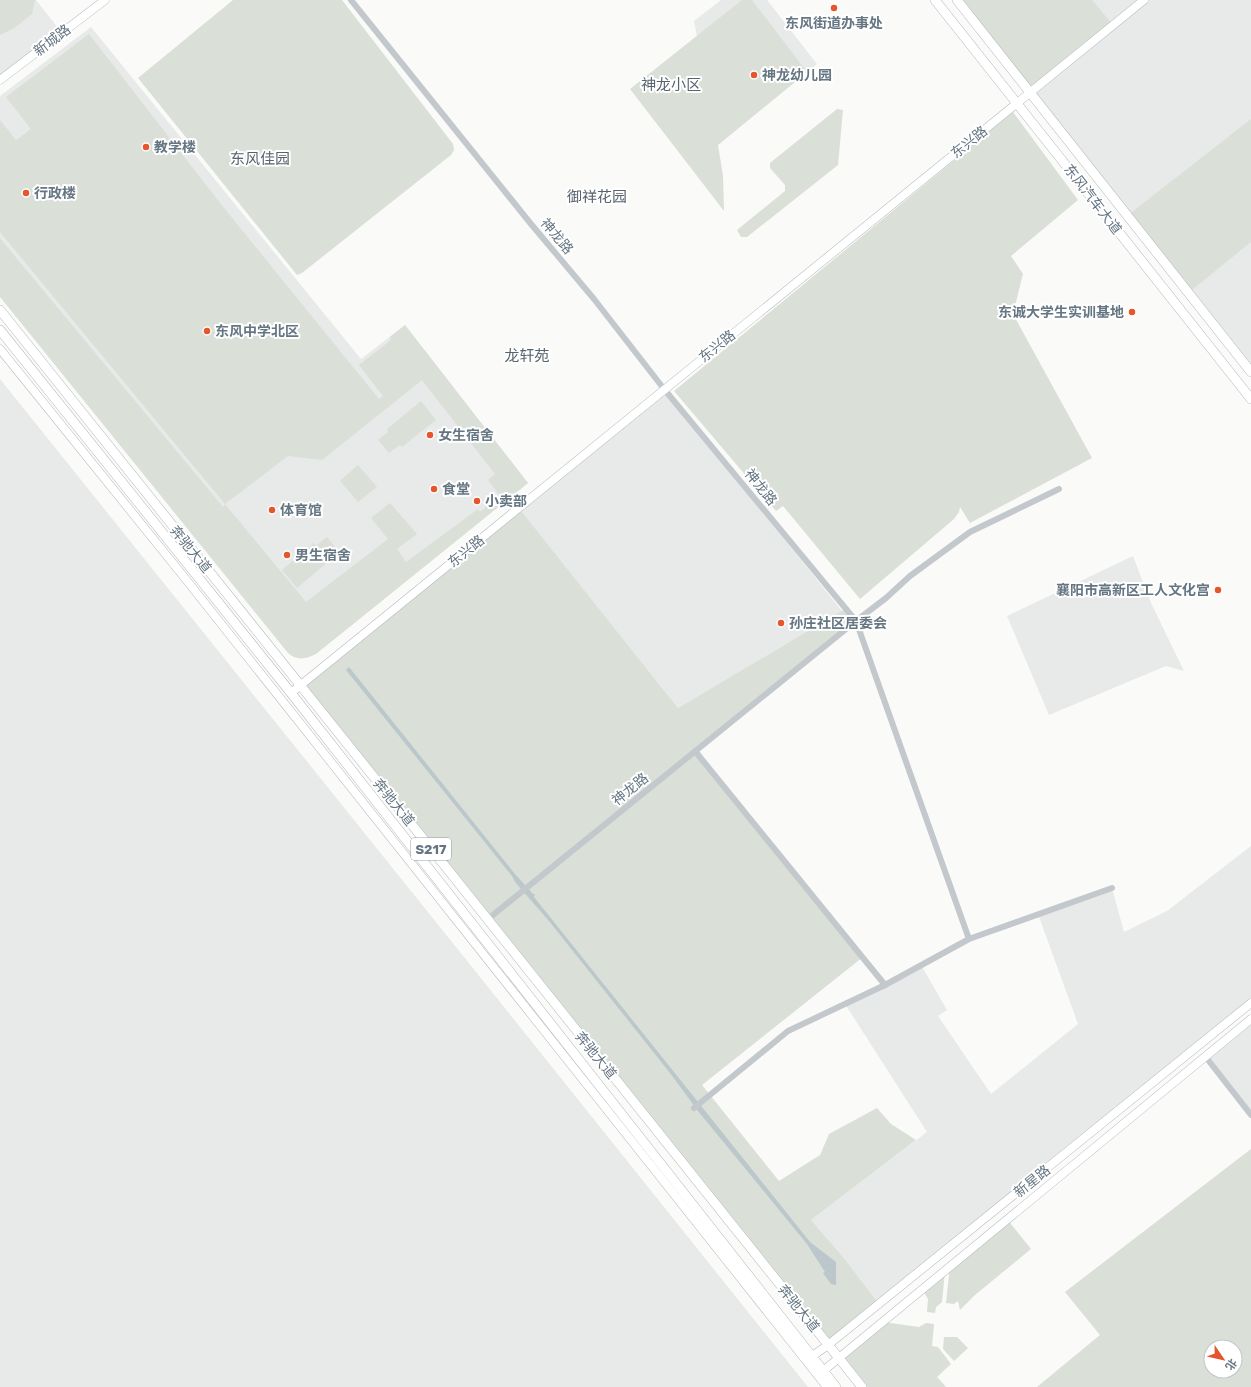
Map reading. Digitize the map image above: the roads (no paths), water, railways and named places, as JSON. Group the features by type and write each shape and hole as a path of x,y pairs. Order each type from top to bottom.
{"main road":[{"name":"东风汽车大道","path":"935,0 1251,399"},
{"name":"东风汽车大道","path":"957,0 1251,372"},
{"name":"奔驰大道","path":"0,310 862,1387"},
{"name":"奔驰大道","path":"0,330 291,693 802,1351 812,1357 836,1387"}],"street":[{"name":"新城路","path":"0,80 105,0"},
{"name":"神龙路","path":"351,0 531,224 594,298 664,389 856,621 488,920"},
{"name":"东兴路","path":"291,693 1144,0"},
{"path":"0,349 802,1351 827,1387"},
{"path":"968,939 856,621 886,598 910,576 970,532 1059,489"},
{"path":"228,632 237,625"},
{"path":"695,751 885,985"},
{"path":"694,1108 788,1031 885,985 968,939 1112,888"},
{"name":"新星路","path":"812,1357 1251,1003"},
{"name":"新星路","path":"823,1371 1251,1019"},
{"path":"1205,1056 1251,1115"}],"place":[{"name":"东风街道办事处","path":"834,8"},
{"name":"神龙幼儿园","path":"754,75"},
{"name":"教学楼","path":"146,147"},
{"name":"行政楼","path":"26,193"},
{"name":"东诚大学生实训基地","path":"1132,312"},
{"name":"东风中学北区","path":"207,331"},
{"name":"女生宿舍","path":"430,435"},
{"name":"食堂","path":"434,489"},
{"name":"小卖部","path":"477,501"},
{"name":"体育馆","path":"272,510"},
{"name":"男生宿舍","path":"287,555"},
{"name":"襄阳市高新区工人文化宫","path":"1218,590"},
{"name":"孙庄社区居委会","path":"781,623"}],"district":[{"name":"神龙小区","path":"671,85"},
{"name":"东风佳园","path":"260,159"},
{"name":"御祥花园","path":"597,197"},
{"name":"龙轩苑","path":"527,356"}]}
